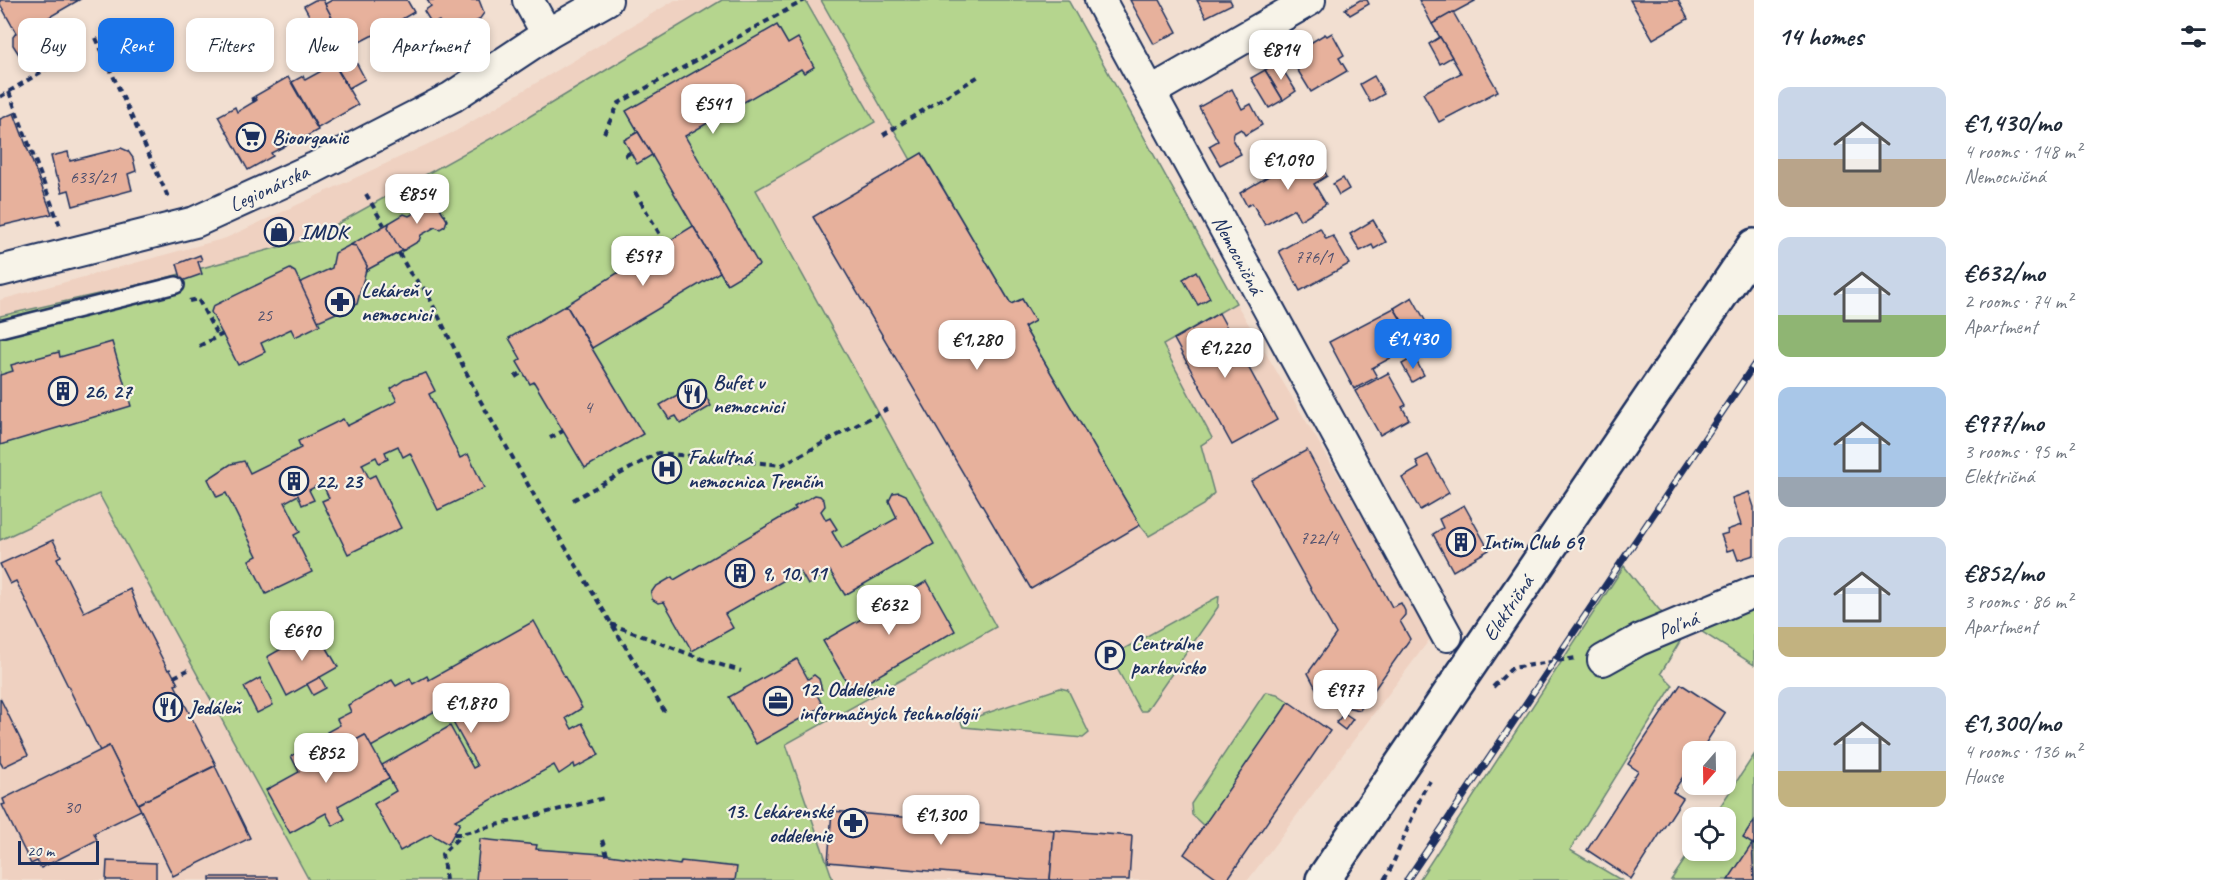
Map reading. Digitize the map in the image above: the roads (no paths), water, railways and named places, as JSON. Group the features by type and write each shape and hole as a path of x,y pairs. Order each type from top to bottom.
{"main road":[{"name":"Električná","path":"1323,880 1754,246"}],"street":[{"path":"528,0 547,34"},
{"name":"Legionárska","path":"0,271 195,222 314,168 452,97 547,34 607,0"},
{"name":"Nemocničná","path":"1100,0 1447,636"},
{"path":"1150,92 1310,0"},
{"name":"Poľná","path":"1603,660 1639,640 1754,592"}],"lane":[{"path":"0,329 176,285"}],"railway":[{"path":"1407,880 1754,365"}],"place":[{"name":"Bioorganic","path":"251,137"},
{"name":"IMDK","path":"279,232"},
{"name":"Lekáreň v nemocnici","path":"340,302"},
{"name":"26, 27","path":"63,391"},
{"name":"Bufet v nemocnici","path":"692,394"},
{"name":"Fakultná nemocnica Trenčín","path":"667,469"},
{"name":"22, 23","path":"294,481"},
{"name":"Intim Club 69","path":"1461,542"},
{"name":"9, 10, 11","path":"740,573"},
{"name":"Centrálne parkovisko","path":"1110,655"},
{"name":"12. Oddelenie informačných technológií","path":"778,701"},
{"name":"Jedáleň","path":"168,707"},
{"name":"13. Lekárenské oddelenie","path":"853,823"}]}
